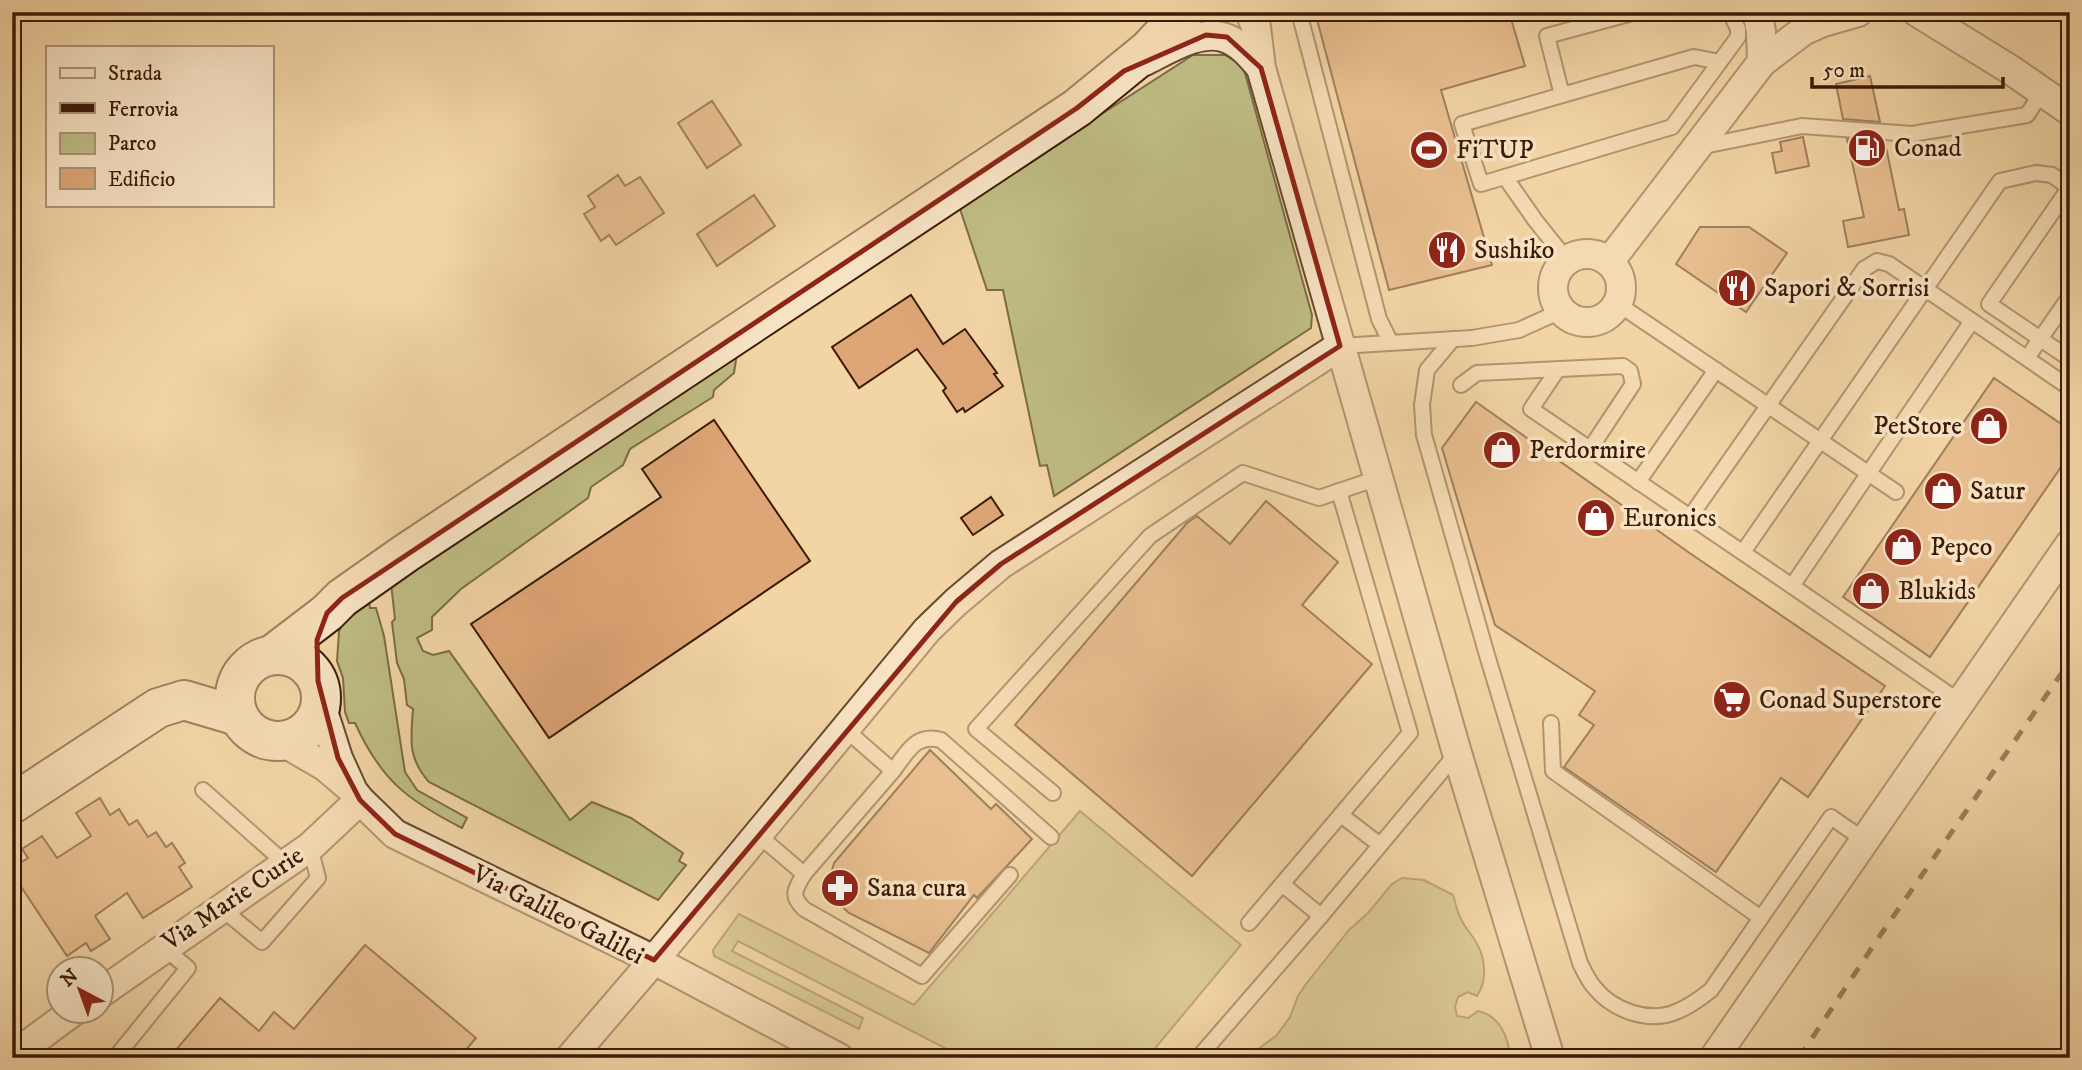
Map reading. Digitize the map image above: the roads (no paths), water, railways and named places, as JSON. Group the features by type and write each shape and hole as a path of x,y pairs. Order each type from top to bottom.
{"main road":[{"path":"272,655 327,613 342,598 418,545 1077,108 1124,71 1184,12"},
{"path":"320,693 311,669 300,660 287,655 272,655 248,666 235,690 235,703 238,716 246,728 269,741 296,738 308,730 317,718 320,693 317,640 327,613"},
{"path":"12,804 158,708 184,700 238,716"}],"street":[{"path":"1214,12 1234,43"},
{"path":"1250,12 1256,27 1261,68 1340,346 1457,753 1550,1058"},
{"path":"1757,12 1762,62"},
{"path":"1609,262 1762,62 1803,31 1822,22 1858,12"},
{"path":"1917,12 2011,70 2070,111"},
{"path":"1124,71 1173,47 1206,35 1227,37 1245,50 1261,68"},
{"path":"1589,254 1600,256 1609,262 1621,281 1618,303 1602,320 1591,323 1569,318 1555,301 1554,279 1559,268 1567,260 1589,254"},
{"path":"839,1058 654,960 927,630 956,602 1001,564 1340,346"},
{"path":"1714,1058 2070,544"},
{"path":"320,693 338,758 357,796"},
{"path":"283,741 326,767 357,796"},
{"name":"Via Marie Curie","path":"116,982 310,848 357,796"},
{"name":"Via Galileo Galilei","path":"357,796 395,834 654,960 570,1058"},
{"path":"18,1055 57,1024"}],"lane":[{"path":"1299,12 1379,319 1390,341"},
{"path":"1562,95 1547,36 1636,12"},
{"path":"1720,62 1695,57 1462,124 1481,184 1672,127 1720,62 1738,37 1738,29 1730,12"},
{"path":"1696,147 1802,126 1912,134 1938,130 2027,115 2042,92"},
{"path":"1742,552 2000,181 2036,173 2052,174 2069,188 1989,304 2070,359"},
{"path":"1505,177 1567,260"},
{"path":"1690,517 1864,269 1877,261 1889,264 2070,388"},
{"path":"2027,358 2070,296"},
{"path":"1618,303 1896,492"},
{"path":"1340,346 1472,338 1519,330 1561,311"},
{"path":"1792,586 1972,321"},
{"path":"1453,339 1427,370 1422,405 1424,435 1580,963 1593,987 1607,1000 1627,1012 1654,1016 1676,1013 1711,990 1830,817 1864,840"},
{"path":"1461,385 1477,373 1623,366 1633,377 1633,384 1590,449"},
{"path":"1558,369 1531,409 1960,702"},
{"path":"1638,482 1716,370"},
{"path":"1053,793 976,729 1150,536 1243,473 1319,498 1378,478"},
{"path":"1249,923 1410,733 1339,491"},
{"path":"1551,723 1553,771 1761,918"},
{"path":"846,730 893,771"},
{"path":"1010,875 922,976 804,909 796,901 794,892 804,874 918,740 931,737 941,740 1051,837"},
{"path":"1198,1058 1457,753"},
{"path":"203,790 286,864"},
{"path":"1341,815 1380,845"},
{"path":"757,834 804,874"},
{"path":"221,908 262,942 318,878 310,848"},
{"path":"1282,884 1321,916"},
{"path":"115,1058 188,968 163,947"}],"railway":[{"path":"1799,1058 1877,940 2070,661"}],"place":[{"name":"Conad","path":"1867,148"},
{"name":"FiTUP","path":"1429,150"},
{"name":"Sushiko","path":"1447,250"},
{"name":"Sapori & Sorrisi","path":"1737,288"},
{"name":"PetStore","path":"1989,426"},
{"name":"Perdormire","path":"1502,450"},
{"name":"Satur","path":"1943,491"},
{"name":"Euronics","path":"1596,518"},
{"name":"Pepco","path":"1903,547"},
{"name":"Blukids","path":"1871,591"},
{"name":"Conad Superstore","path":"1732,700"},
{"name":"Sana cura","path":"840,888"}]}
